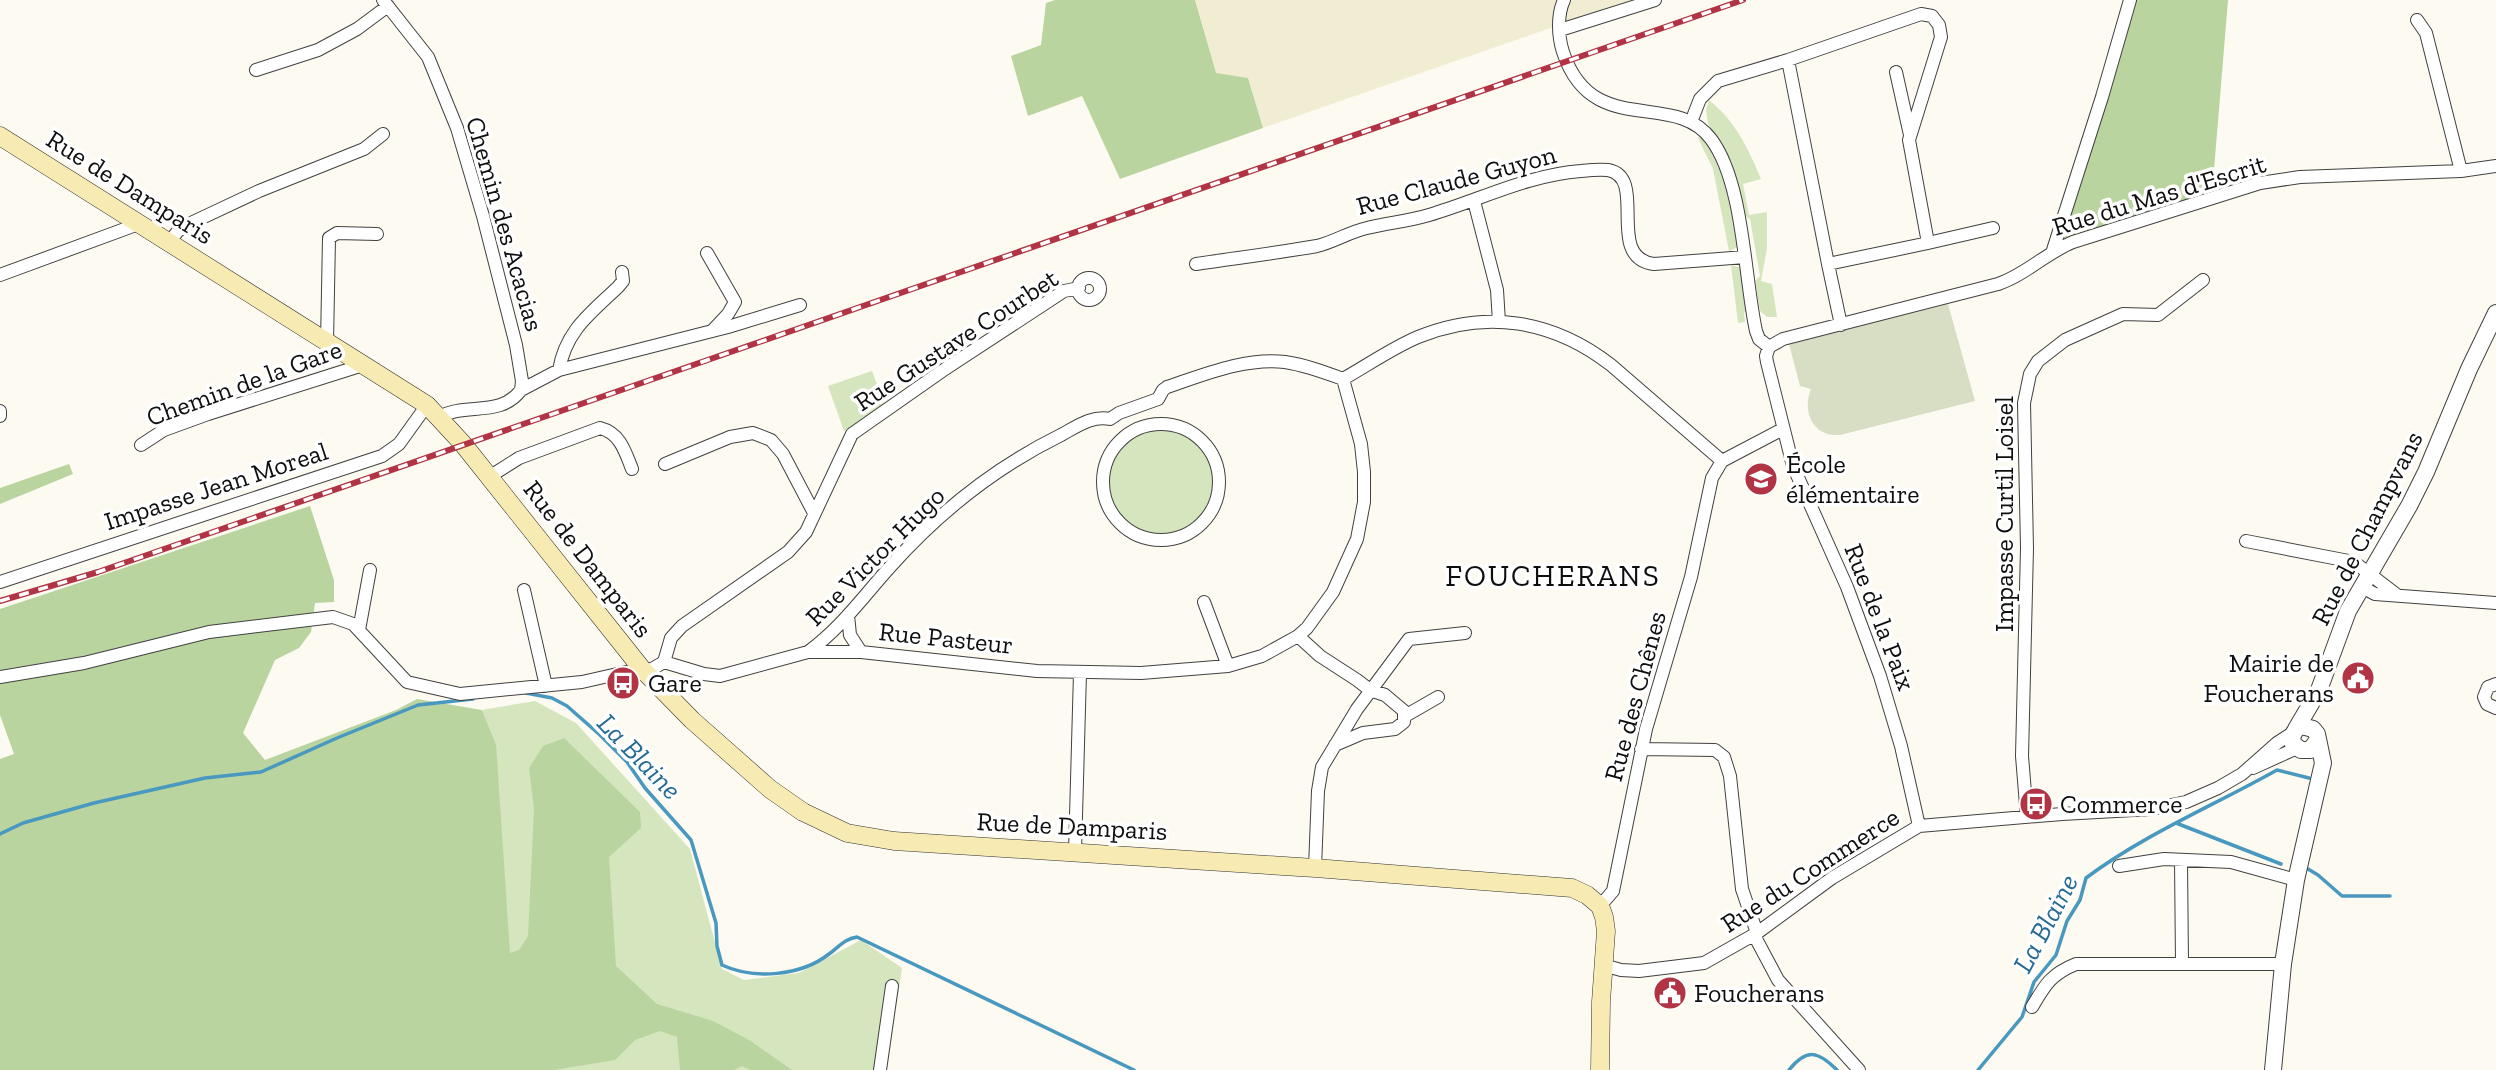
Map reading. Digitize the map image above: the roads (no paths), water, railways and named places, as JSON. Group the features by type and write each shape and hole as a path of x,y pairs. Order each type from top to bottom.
{"main road":[{"name":"Rue de Damparis","path":"0,136 433,411 642,669 692,720 762,782 803,812 830,827 856,835 894,841 1557,886 1572,888 1587,895 1600,906"},
{"path":"1600,906 1606,931 1600,1070"}],"street":[{"path":"1564,0 1560,11 1562,48 1573,78 1583,89 1619,107 1691,122 1710,138 1723,159 1734,196 1756,331 1759,340 1769,347"},
{"path":"1560,30 1655,0"},
{"path":"2053,250 2130,0"},
{"path":"256,70 318,50 357,29 385,3"},
{"name":"Chemin des Acacias","path":"385,3 428,57 457,128 513,332 520,363 521,390"},
{"path":"1691,122 1700,99 1718,81 1921,14 1932,16 1939,25 1941,37 1910,136"},
{"path":"2417,20 2426,33 2461,171"},
{"path":"1787,60 1841,325"},
{"path":"1896,72 1928,243"},
{"path":"169,242 178,231 191,223 259,191 363,149 383,134"},
{"name":"Rue du Mas d'Escrit","path":"1769,347 1783,339 2008,281 2053,250 2073,242 2260,183 2300,177 2461,171 2496,166"},
{"name":"Rue Claude Guyon","path":"1196,264 1319,245 1354,231 1429,215 1548,174 1612,171 1623,181 1631,247 1643,261 1654,264 1745,257"},
{"path":"1474,201 1497,290 1499,322"},
{"path":"0,275 133,226 137,222"},
{"path":"1828,264 1993,228"},
{"path":"327,343 329,238 337,233 377,234"},
{"path":"707,253 735,302 712,331"},
{"path":"559,370 567,346 581,321 618,287 623,281 622,272"},
{"name":"Impasse Curtil Loisel","path":"2026,817 2022,756 2027,548 2024,403 2030,374 2043,356 2065,340 2123,314 2158,315 2203,280"},
{"name":"Rue Gustave Courbet","path":"664,662 671,638 676,632 788,552 806,532 852,434 1064,291 1079,288"},
{"path":"433,411 446,413 494,407 508,402 521,390 559,370 712,331 800,304"},
{"name":"Rue de Champvans","path":"2297,740 2348,611 2369,584 2426,472 2469,369 2496,313"},
{"path":"1343,379 1429,333 1463,324 1499,322 1548,330 1594,351 1709,447 1722,461 1783,429"},
{"name":"Rue de la Paix","path":"1769,347 1766,356 1793,466 1868,639 1896,726 1919,826"},
{"name":"Rue Victor Hugo","path":"808,652 826,639 917,538 979,486 1044,443 1085,422 1100,417 1110,419 1158,399 1167,387 1259,362 1282,361 1343,379"},
{"name":"Chemin de la Gare","path":"141,445 164,430 208,414 363,365"},
{"name":"Rue Pasteur","path":"664,662 720,676 808,652 861,652 993,667 1080,673 1180,671 1228,666 1262,656 1298,636 1338,584 1361,521 1364,502 1361,443 1343,379"},
{"path":"1110,419 1113,435 1111,452 1103,473 1106,502 1127,530 1147,539 1168,540 1182,537 1196,529 1208,516 1218,493 1219,475 1206,446 1195,436 1175,426 1162,413 1158,399"},
{"name":"Impasse Jean Moreal","path":"0,582 382,456 399,444 433,411"},
{"path":"1111,452 1127,435 1142,427 1158,424 1175,426"},
{"path":"489,477 519,458 600,428 607,430 620,441 632,469"},
{"path":"665,464 730,437 753,433 771,440 783,454 814,513"},
{"name":"Rue des Chênes","path":"1600,906 1613,891 1641,749 1691,577 1712,478 1722,461"},
{"path":"2246,541 2354,562 2369,584 2398,595 2496,603"},
{"path":"359,630 370,570"},
{"path":"2369,584 2398,595"},
{"path":"524,590 546,686"},
{"path":"1204,602 1228,666"},
{"path":"848,615 850,635 861,652"},
{"path":"0,677 84,663 209,632 333,617 353,624 407,682 460,694 582,682 652,669 664,662"},
{"path":"1315,868 1319,778 1322,767 1370,690 1409,639 1465,633"},
{"path":"1298,636 1320,656 1370,690 1394,701 1405,716 1404,722 1395,729 1363,733 1335,745"},
{"path":"1076,852 1080,673"},
{"path":"2496,684 2488,687 2484,698 2487,704 2496,708"},
{"name":"Rue de Champvans","path":"2273,1070 2283,964 2296,880 2323,763 2317,738 2319,690"},
{"path":"1405,716 1438,698"},
{"path":"2308,726 2317,738 2312,748 2297,740 2308,726"},
{"path":"2297,740 2313,766 2317,781"},
{"name":"Rue du Commerce","path":"1603,965 1639,971 1704,963 1755,934 1832,878 1919,826 2165,807 2202,796 2246,770 2277,743 2297,740"},
{"path":"1641,749 1715,750 1724,757 1730,776 1742,889 1755,934 1778,980 1859,1070"},
{"path":"2119,866 2164,859 2231,862 2296,880"},
{"path":"2181,860 2182,964"},
{"path":"2032,1007 2044,985 2059,971 2076,964 2283,964"},
{"path":"880,1070 892,986"}],"waterway":[{"name":"La Blaine","path":"526,693 552,698 567,706 600,735 627,762 645,788 691,840 716,923 717,946 722,965 748,973 791,971 818,961 845,941 857,937 1134,1070"},
{"name":"La Blaine","path":"0,834 23,823 94,803 205,778 261,772 418,705 473,699"},
{"name":"La Blaine","path":"1978,1070 2022,1017 2034,982 2056,955 2067,921 2080,900 2086,878 2155,834 2277,770 2309,778"},
{"name":"La Blaine","path":"2176,823 2281,864"},
{"name":"La Blaine","path":"2308,869 2342,896 2390,896"},
{"name":"La Blaine","path":"1789,1070 1807,1055 1818,1056 1837,1070"}],"railway":[{"path":"0,601 98,572 1743,0"}],"place":[{"name":"École élémentaire","path":"1761,479"},
{"name":"Mairie de Foucherans","path":"2358,678"},
{"name":"Gare","path":"623,683"},
{"name":"Commerce","path":"2036,804"},
{"name":"Foucherans","path":"1670,993"}],"district":[{"name":"FOUCHERANS","path":"1553,576"}]}
